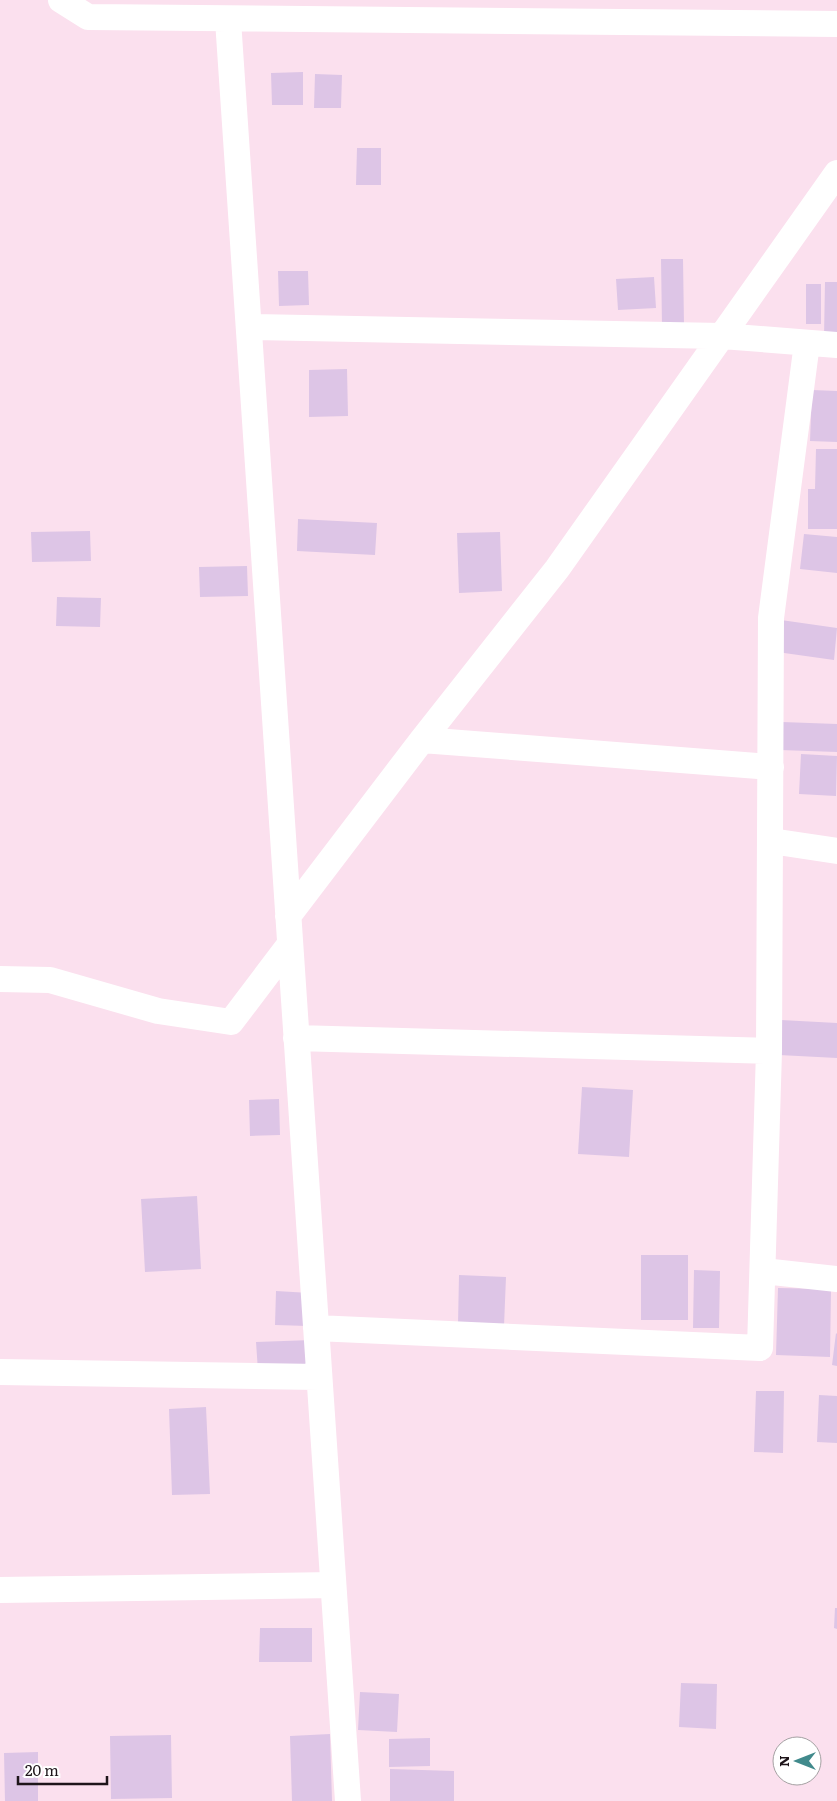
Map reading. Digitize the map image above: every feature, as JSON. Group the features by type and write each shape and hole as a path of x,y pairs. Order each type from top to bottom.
{"street":[{"path":"61,0 88,17 228,20 837,24"},
{"path":"228,20 348,1801"},
{"path":"288,916 422,740 557,570 837,173"},
{"path":"249,327 722,336 837,345"},
{"path":"316,1328 760,1348 769,1051 771,618 807,343"},
{"path":"422,740 771,768"},
{"path":"771,841 837,851"},
{"path":"0,979 50,980 158,1011 231,1022 290,944"},
{"path":"296,1038 769,1051"},
{"path":"763,1271 837,1279"},
{"path":"0,1372 319,1376"},
{"path":"0,1590 333,1585"}],"building":[{"path":"303,72 303,105 272,105 271,73"},
{"path":"315,74 342,75 341,108 314,108"},
{"path":"357,148 381,148 381,185 356,185"},
{"path":"661,259 683,259 684,325 662,326"},
{"path":"278,271 308,271 309,305 279,306"},
{"path":"654,277 656,308 618,310 616,279"},
{"path":"825,282 837,282 837,337 824,337"},
{"path":"806,284 821,284 821,324 806,324"},
{"path":"347,369 348,416 309,417 309,370"},
{"path":"812,390 837,391 837,442 810,441"},
{"path":"816,449 837,449 837,529 808,529 808,489 815,489"},
{"path":"298,519 377,523 375,555 297,551"},
{"path":"90,531 91,561 32,562 31,532"},
{"path":"500,532 502,591 459,593 457,533"},
{"path":"804,534 837,537 837,573 800,569"},
{"path":"247,566 248,596 200,597 199,567"},
{"path":"57,597 101,598 100,627 56,626"},
{"path":"781,620 837,628 834,660 777,652"},
{"path":"782,722 837,724 837,752 780,750"},
{"path":"801,754 837,756 836,796 799,794"},
{"path":"781,1020 837,1023 837,1058 779,1055"},
{"path":"582,1087 633,1090 629,1157 578,1154"},
{"path":"279,1099 280,1135 250,1136 249,1100"},
{"path":"197,1196 201,1269 145,1272 141,1199"},
{"path":"641,1255 688,1255 688,1320 641,1320"},
{"path":"694,1270 720,1271 719,1328 693,1328"},
{"path":"459,1275 506,1277 504,1326 458,1324"},
{"path":"778,1288 831,1289 830,1357 776,1355"},
{"path":"276,1291 310,1293 308,1326 275,1325"},
{"path":"837,1334 837,1366 832,1365"},
{"path":"312,1340 313,1369 258,1371 256,1342"},
{"path":"756,1391 784,1391 783,1453 754,1452"},
{"path":"819,1395 837,1396 837,1443 817,1442"},
{"path":"206,1407 210,1494 172,1495 169,1409"},
{"path":"835,1608 837,1608 837,1629 834,1628"},
{"path":"260,1628 312,1628 312,1662 259,1662"},
{"path":"681,1683 717,1684 716,1729 679,1727"},
{"path":"360,1692 399,1694 397,1732 358,1730"},
{"path":"330,1734 332,1801 292,1801 290,1736"},
{"path":"171,1735 172,1798 111,1799 110,1736"},
{"path":"430,1738 430,1766 389,1767 389,1739"},
{"path":"38,1752 38,1801 5,1801 4,1753"},
{"path":"390,1769 454,1771 454,1801 390,1801"}]}
